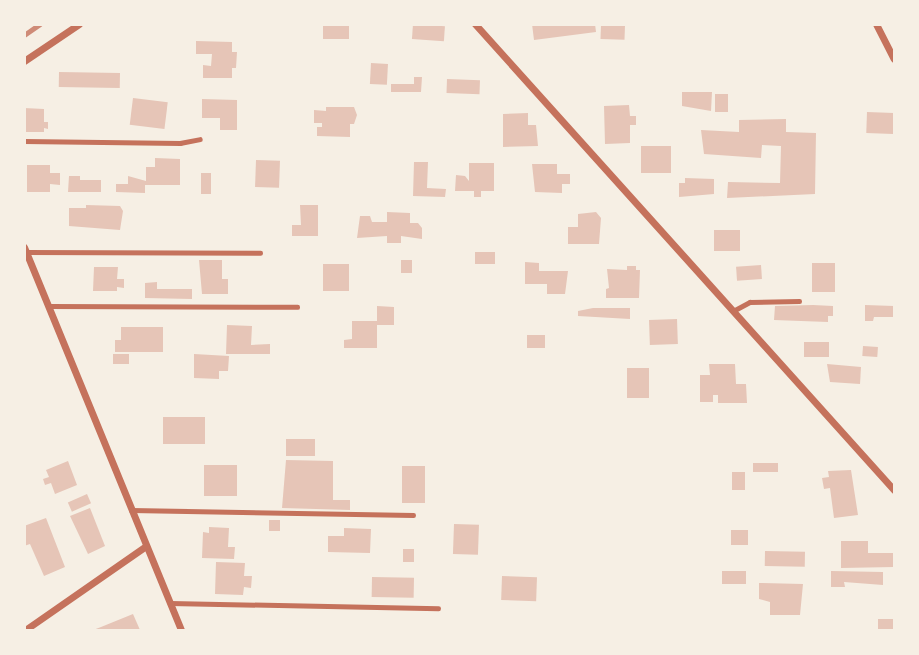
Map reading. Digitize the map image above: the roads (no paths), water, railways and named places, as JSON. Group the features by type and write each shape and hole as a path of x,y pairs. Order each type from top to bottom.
{"street":[{"path":"24,61 79,24"},
{"path":"475,24 894,491"},
{"path":"876,24 894,59"},
{"path":"25,249 181,631"},
{"path":"25,631 146,546"}],"lane":[{"path":"24,141 180,144 200,139"},
{"path":"25,249 260,253"},
{"path":"732,311 750,302 799,302"},
{"path":"49,306 297,307"},
{"path":"131,510 413,515"},
{"path":"169,603 438,608"}],"railway":[{"path":"24,35 40,24"}]}
